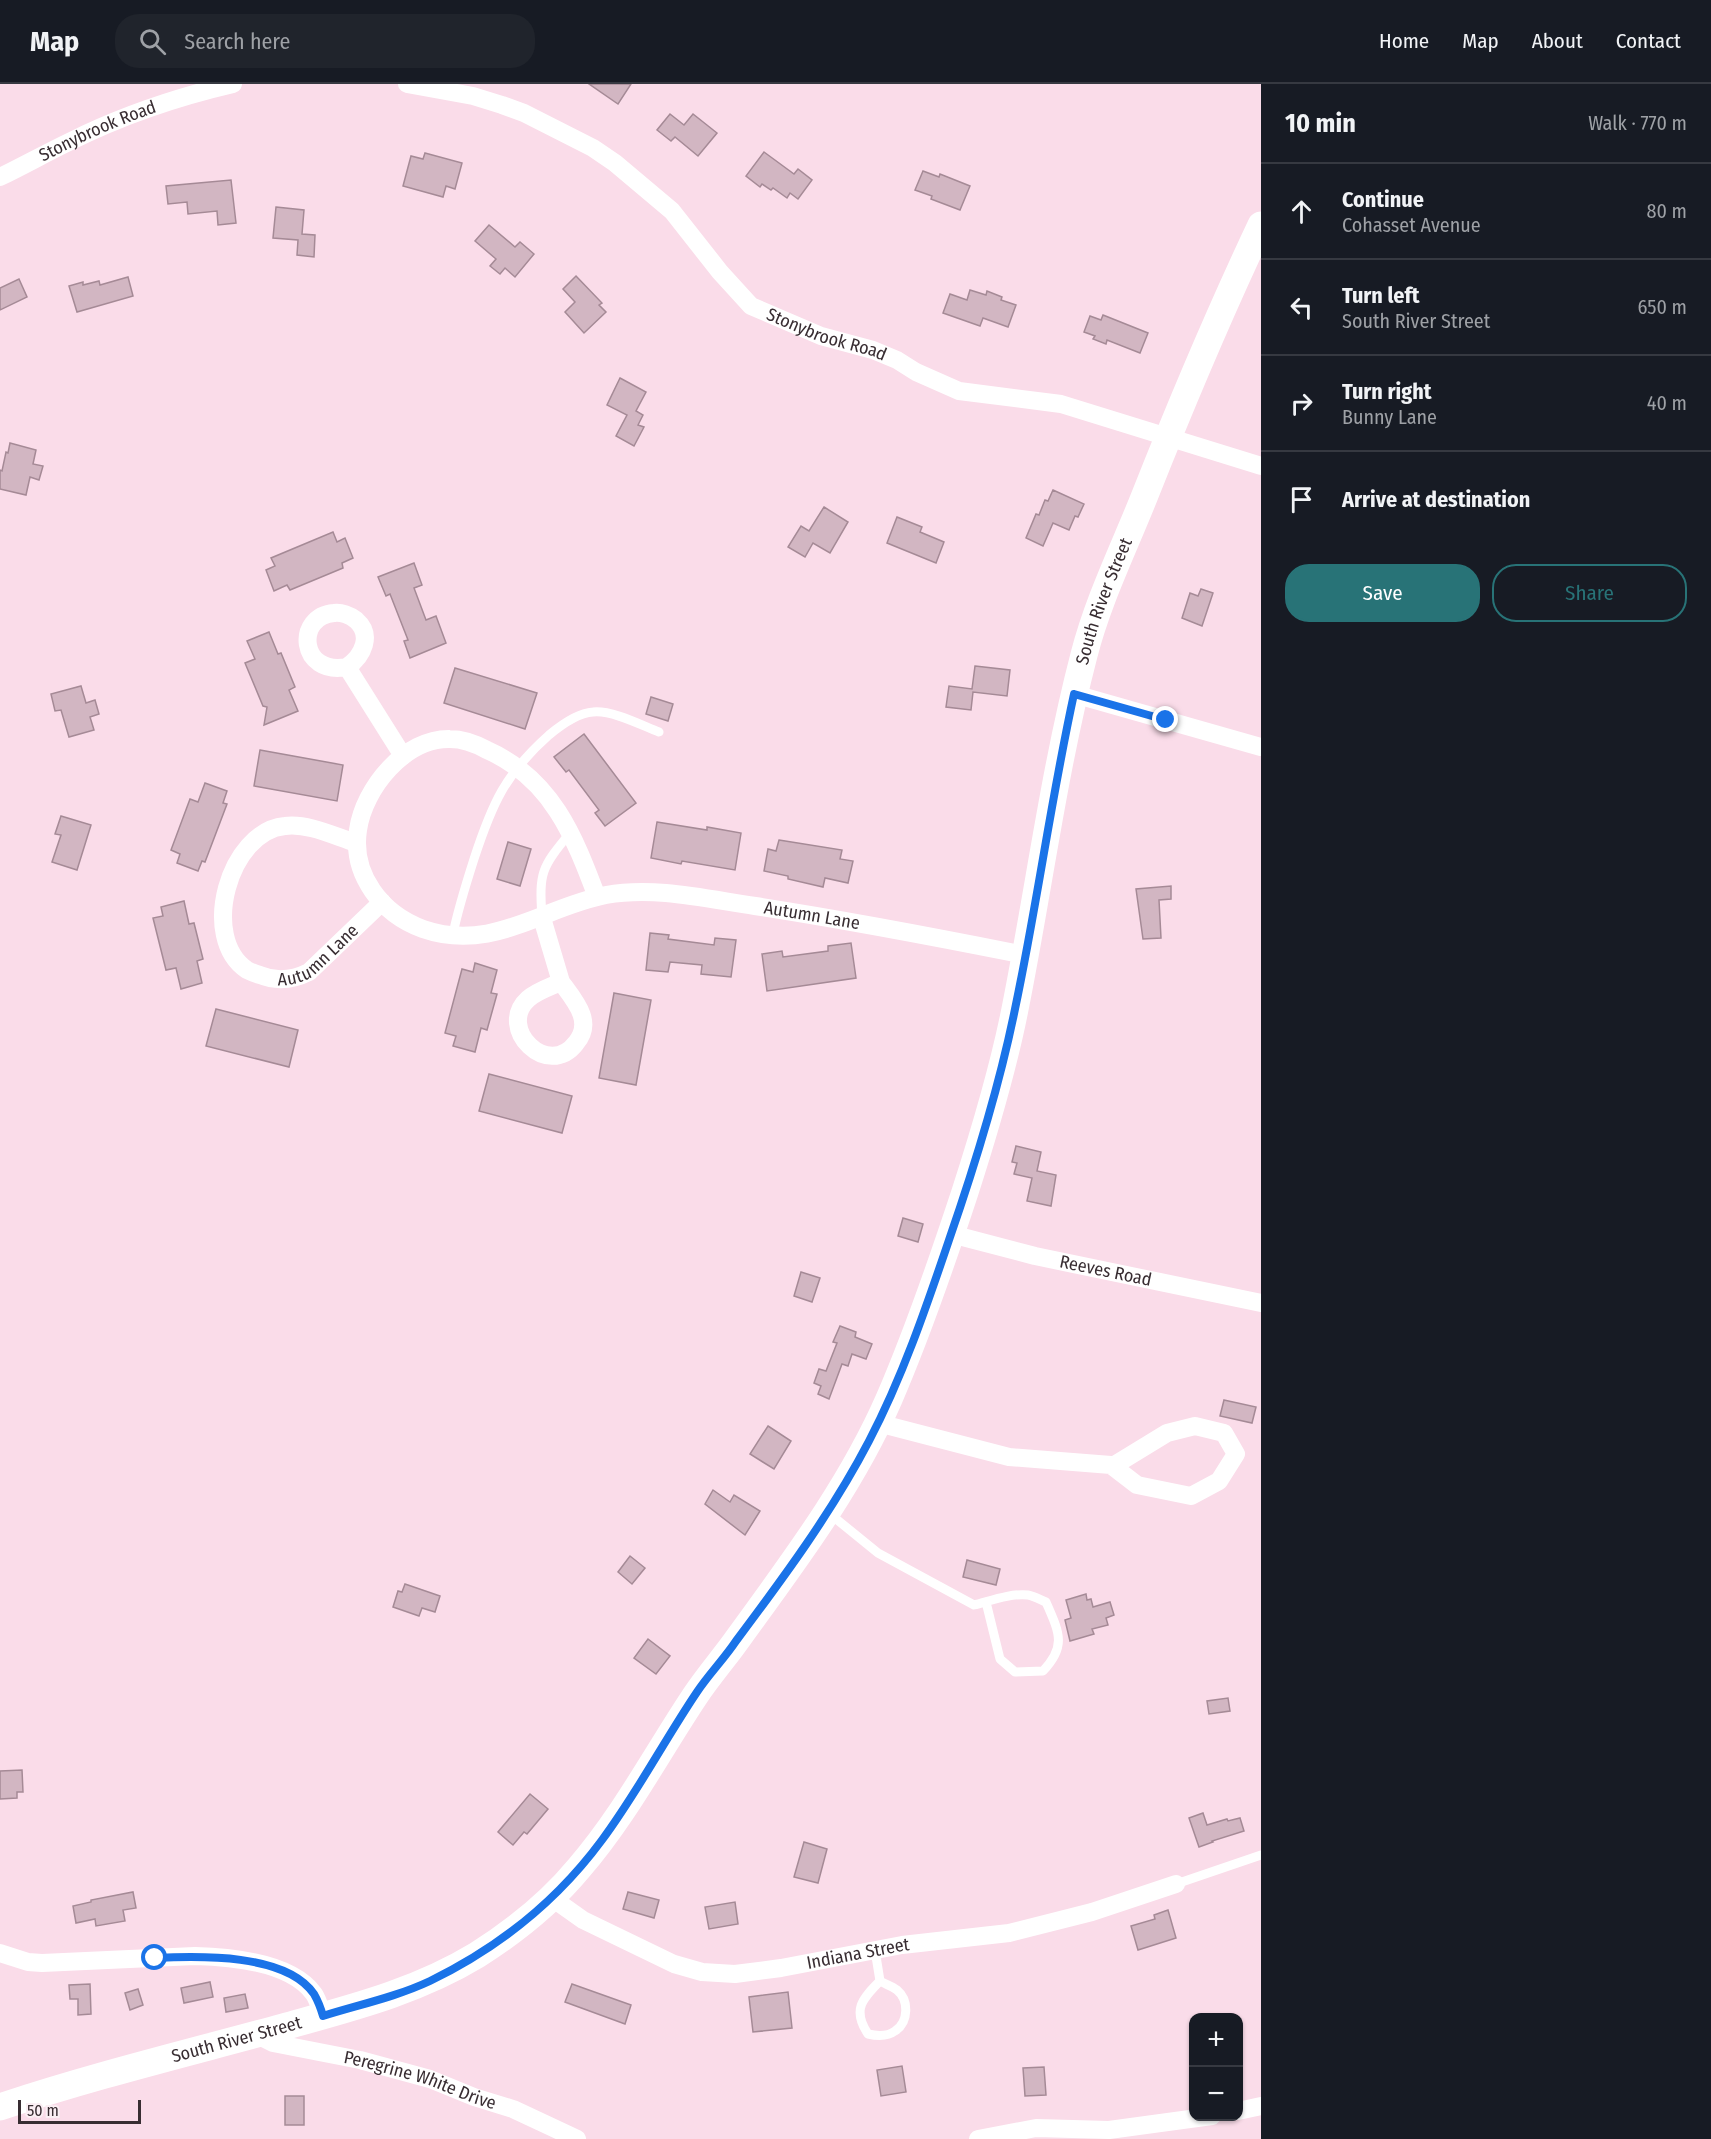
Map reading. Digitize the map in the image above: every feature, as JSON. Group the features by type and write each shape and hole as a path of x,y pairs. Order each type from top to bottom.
{"street":[{"name":"Stonybrook Road","path":"0,177 121,119 182,98 233,84"},
{"name":"Stonybrook Road","path":"407,84 473,96 502,105 524,113 593,148 615,163 672,211 720,272 751,306 821,336 873,350 959,391 1061,404 1261,466"},
{"name":"South River Street","path":"0,2107 92,2078 323,2016 426,1983 507,1935 552,1898 602,1840 699,1689 828,1512 878,1423 921,1319 978,1151 1005,1056 1060,759 1086,646 1167,438 1217,319 1261,225"},
{"path":"348,667 403,756"},
{"path":"1074,694 1261,747"},
{"name":"Autumn Lane","path":"597,897 571,833 552,800 516,768 491,751 472,743 452,739 436,740 419,745 403,756 389,770 367,802 358,826 356,843 362,872 370,889 407,922 424,929 453,934 487,934 515,928 597,897 649,892 690,896 910,931 1025,956"},
{"name":"Autumn Lane","path":"356,843 298,826 278,827 259,835 234,867 226,892 222,913 224,933 229,948 236,960 247,970 264,977 282,980 296,978 309,972 382,902"},
{"path":"542,918 561,982"},
{"name":"Reeves Road","path":"951,1234 1035,1256 1261,1303"},
{"path":"878,1423 1009,1457 1113,1466 1137,1485 1191,1496 1219,1481 1236,1454 1224,1433 1195,1426 1167,1433 1113,1466"},
{"name":"Indiana Street","path":"552,1898 583,1920 674,1964 702,1972 735,1974 781,1968 902,1945 1009,1933 1092,1912 1176,1884"},
{"path":"0,1953 28,1962 42,1963 195,1956 258,1963 285,1973 306,1986 314,1995 323,2016"},
{"name":"Peregrine White Drive","path":"261,2033 265,2039 273,2043 360,2060 430,2079 474,2097 513,2109 577,2139"},
{"path":"1243,2110 1261,2106"},
{"path":"978,2139 1036,2128 1109,2130 1189,2119"}],"lane":[{"path":"453,934 459,905 489,813 516,768 531,751 570,720 596,711 659,732"},
{"path":"542,918 540,894 542,873 548,861 571,833"},
{"path":"828,1512 878,1554 974,1605 986,1602 1028,1595 1046,1602 1056,1624 1059,1644 1054,1659 1043,1671 1015,1672 1000,1659 986,1602"},
{"path":"1176,1884 1261,1855"},
{"path":"875,1950 880,1981"},
{"path":"880,1981 898,1990 907,2011 900,2027 894,2032 880,2036 868,2034 862,2025 859,2011 861,2002 880,1981"}],"building":[{"path":"589,84 631,84 618,104"},
{"path":"670,114 684,125 693,114 717,133 698,156 675,137 671,141 657,130"},
{"path":"764,152 794,174 798,169 812,180 798,199 790,193 787,198 773,188 771,190 762,184 760,187 746,176"},
{"path":"425,153 462,163 455,189 446,186 443,197 403,186 411,156 423,159"},
{"path":"923,171 939,177 940,174 970,186 960,210 915,190"},
{"path":"231,180 236,223 218,225 217,211 188,214 187,202 168,204 166,186"},
{"path":"276,207 304,210 302,234 315,235 314,257 297,255 298,240 273,238"},
{"path":"489,225 515,247 520,242 534,254 515,277 505,268 500,274 490,266 496,259 475,241"},
{"path":"576,276 602,303 599,305 606,312 584,333 565,312 575,302 563,289"},
{"path":"128,277 133,296 77,312 69,286 99,281 100,285"},
{"path":"19,279 27,297 0,310 0,288"},
{"path":"970,290 986,295 987,291 1002,297 1001,300 1016,305 1008,327 983,318 980,326 943,313 950,294 967,300"},
{"path":"1103,315 1148,333 1140,353 1107,340 1106,344 1093,339 1095,336 1084,332 1090,316 1101,320"},
{"path":"620,378 646,392 636,411 643,415 638,425 644,427 634,446 616,436 627,415 607,405"},
{"path":"10,443 36,450 33,464 43,466 39,480 30,477 26,495 0,489 0,470 2,471"},
{"path":"1053,490 1084,504 1069,530 1053,523 1043,546 1026,538 1036,514 1039,515 1045,500 1048,501"},
{"path":"824,507 848,522 830,553 813,543 805,557 788,547 801,526 809,531"},
{"path":"897,517 922,527 920,532 944,542 936,563 887,543"},
{"path":"333,532 337,542 345,538 353,558 342,563 343,568 290,590 287,585 274,591 266,570 275,566 271,558"},
{"path":"414,563 422,585 414,588 426,620 436,616 446,643 410,658 404,641 408,640 390,594 386,596 378,577"},
{"path":"1201,589 1213,593 1202,626 1182,618 1190,593 1198,596"},
{"path":"269,632 278,654 281,653 295,687 289,690 298,711 264,725 267,707 263,706 245,663 255,659 247,641"},
{"path":"975,666 1010,670 1007,696 973,692 971,710 946,707 949,686 972,689"},
{"path":"455,668 537,693 525,729 444,703"},
{"path":"81,686 86,703 95,700 99,714 90,717 94,730 69,737 61,710 55,711 51,694"},
{"path":"651,697 673,704 668,721 646,714"},
{"path":"584,734 636,803 605,826 595,813 599,810 569,770 566,772 554,757"},
{"path":"260,750 343,765 337,801 254,786"},
{"path":"205,783 227,791 223,803 227,804 205,862 202,861 198,871 177,863 180,854 171,850 190,799 198,802"},
{"path":"61,816 91,825 77,870 52,862 61,835 55,834"},
{"path":"657,822 741,833 735,870 651,858"},
{"path":"779,840 842,850 840,859 853,861 848,883 825,878 823,887 764,871 768,849 776,851"},
{"path":"508,842 531,849 520,886 497,879"},
{"path":"1171,886 1171,899 1159,900 1161,938 1143,939 1136,889"},
{"path":"184,901 189,924 194,923 203,959 197,961 202,983 181,989 176,968 166,970 153,918 163,916 161,907"},
{"path":"650,933 669,935 668,939 714,945 715,938 736,940 731,977 701,974 702,965 670,962 668,972 646,970"},
{"path":"851,943 856,978 767,991 762,954 782,951 783,957 828,951 828,946"},
{"path":"475,963 497,970 491,993 497,994 487,1030 481,1028 475,1052 453,1046 456,1036 445,1033 462,969 473,972"},
{"path":"614,993 651,1000 636,1085 599,1078"},
{"path":"216,1009 298,1030 289,1067 206,1046"},
{"path":"489,1074 572,1096 562,1133 479,1111"},
{"path":"1016,1146 1041,1152 1037,1171 1056,1175 1051,1206 1027,1201 1032,1178 1014,1174 1017,1163 1012,1162"},
{"path":"903,1218 923,1224 918,1242 898,1236"},
{"path":"801,1272 820,1278 812,1302 794,1296"},
{"path":"840,1326 856,1332 855,1337 872,1344 866,1359 852,1354 848,1366 842,1364 829,1399 818,1394 821,1386 814,1383 819,1369 826,1371 837,1343 833,1342"},
{"path":"1224,1400 1256,1407 1252,1423 1220,1416"},
{"path":"768,1426 791,1441 774,1469 750,1454"},
{"path":"713,1490 730,1502 734,1495 760,1511 745,1535 705,1504"},
{"path":"630,1556 645,1568 632,1584 618,1572"},
{"path":"967,1560 1000,1569 996,1585 963,1577"},
{"path":"405,1584 440,1596 435,1612 422,1608 419,1616 393,1607 398,1591 402,1592"},
{"path":"1086,1594 1087,1600 1091,1599 1093,1607 1110,1602 1114,1615 1106,1618 1108,1625 1092,1629 1094,1634 1070,1641 1065,1620 1071,1618 1066,1600"},
{"path":"648,1639 670,1656 656,1674 634,1658"},
{"path":"1228,1698 1230,1711 1209,1714 1207,1701"},
{"path":"22,1770 23,1792 17,1792 17,1798 0,1799 0,1771"},
{"path":"530,1794 548,1809 527,1834 524,1832 513,1845 498,1832"},
{"path":"1203,1813 1207,1825 1240,1818 1244,1831 1199,1847 1189,1818"},
{"path":"804,1842 827,1849 818,1883 794,1877"},
{"path":"133,1892 136,1908 123,1910 125,1921 96,1926 95,1919 76,1923 73,1906"},
{"path":"628,1892 659,1900 654,1918 623,1909"},
{"path":"735,1902 738,1924 709,1929 705,1907"},
{"path":"1168,1910 1176,1938 1138,1950 1131,1926 1155,1919 1154,1915"},
{"path":"210,1982 213,1997 184,2003 181,1988"},
{"path":"90,1984 91,2014 78,2015 78,1999 70,1999 69,1985"},
{"path":"572,1984 631,2005 625,2024 565,2002"},
{"path":"138,1989 143,2005 130,2010 125,1993"},
{"path":"788,1992 792,2028 753,2032 749,1997"},
{"path":"245,1994 248,2008 226,2012 224,1998"},
{"path":"902,2066 906,2092 881,2096 877,2070"},
{"path":"1044,2067 1046,2095 1025,2096 1023,2068"},
{"path":"285,2096 304,2096 304,2125 285,2125"}],"route":[{"path":"155,1958 195,1956 258,1963 285,1973 306,1986 314,1995 323,2016 426,1983 457,1966 507,1935 535,1913 579,1869 618,1817 699,1689 819,1525 844,1487 871,1438 888,1400 932,1290 978,1151 1005,1056 1074,694 1166,720"}]}
